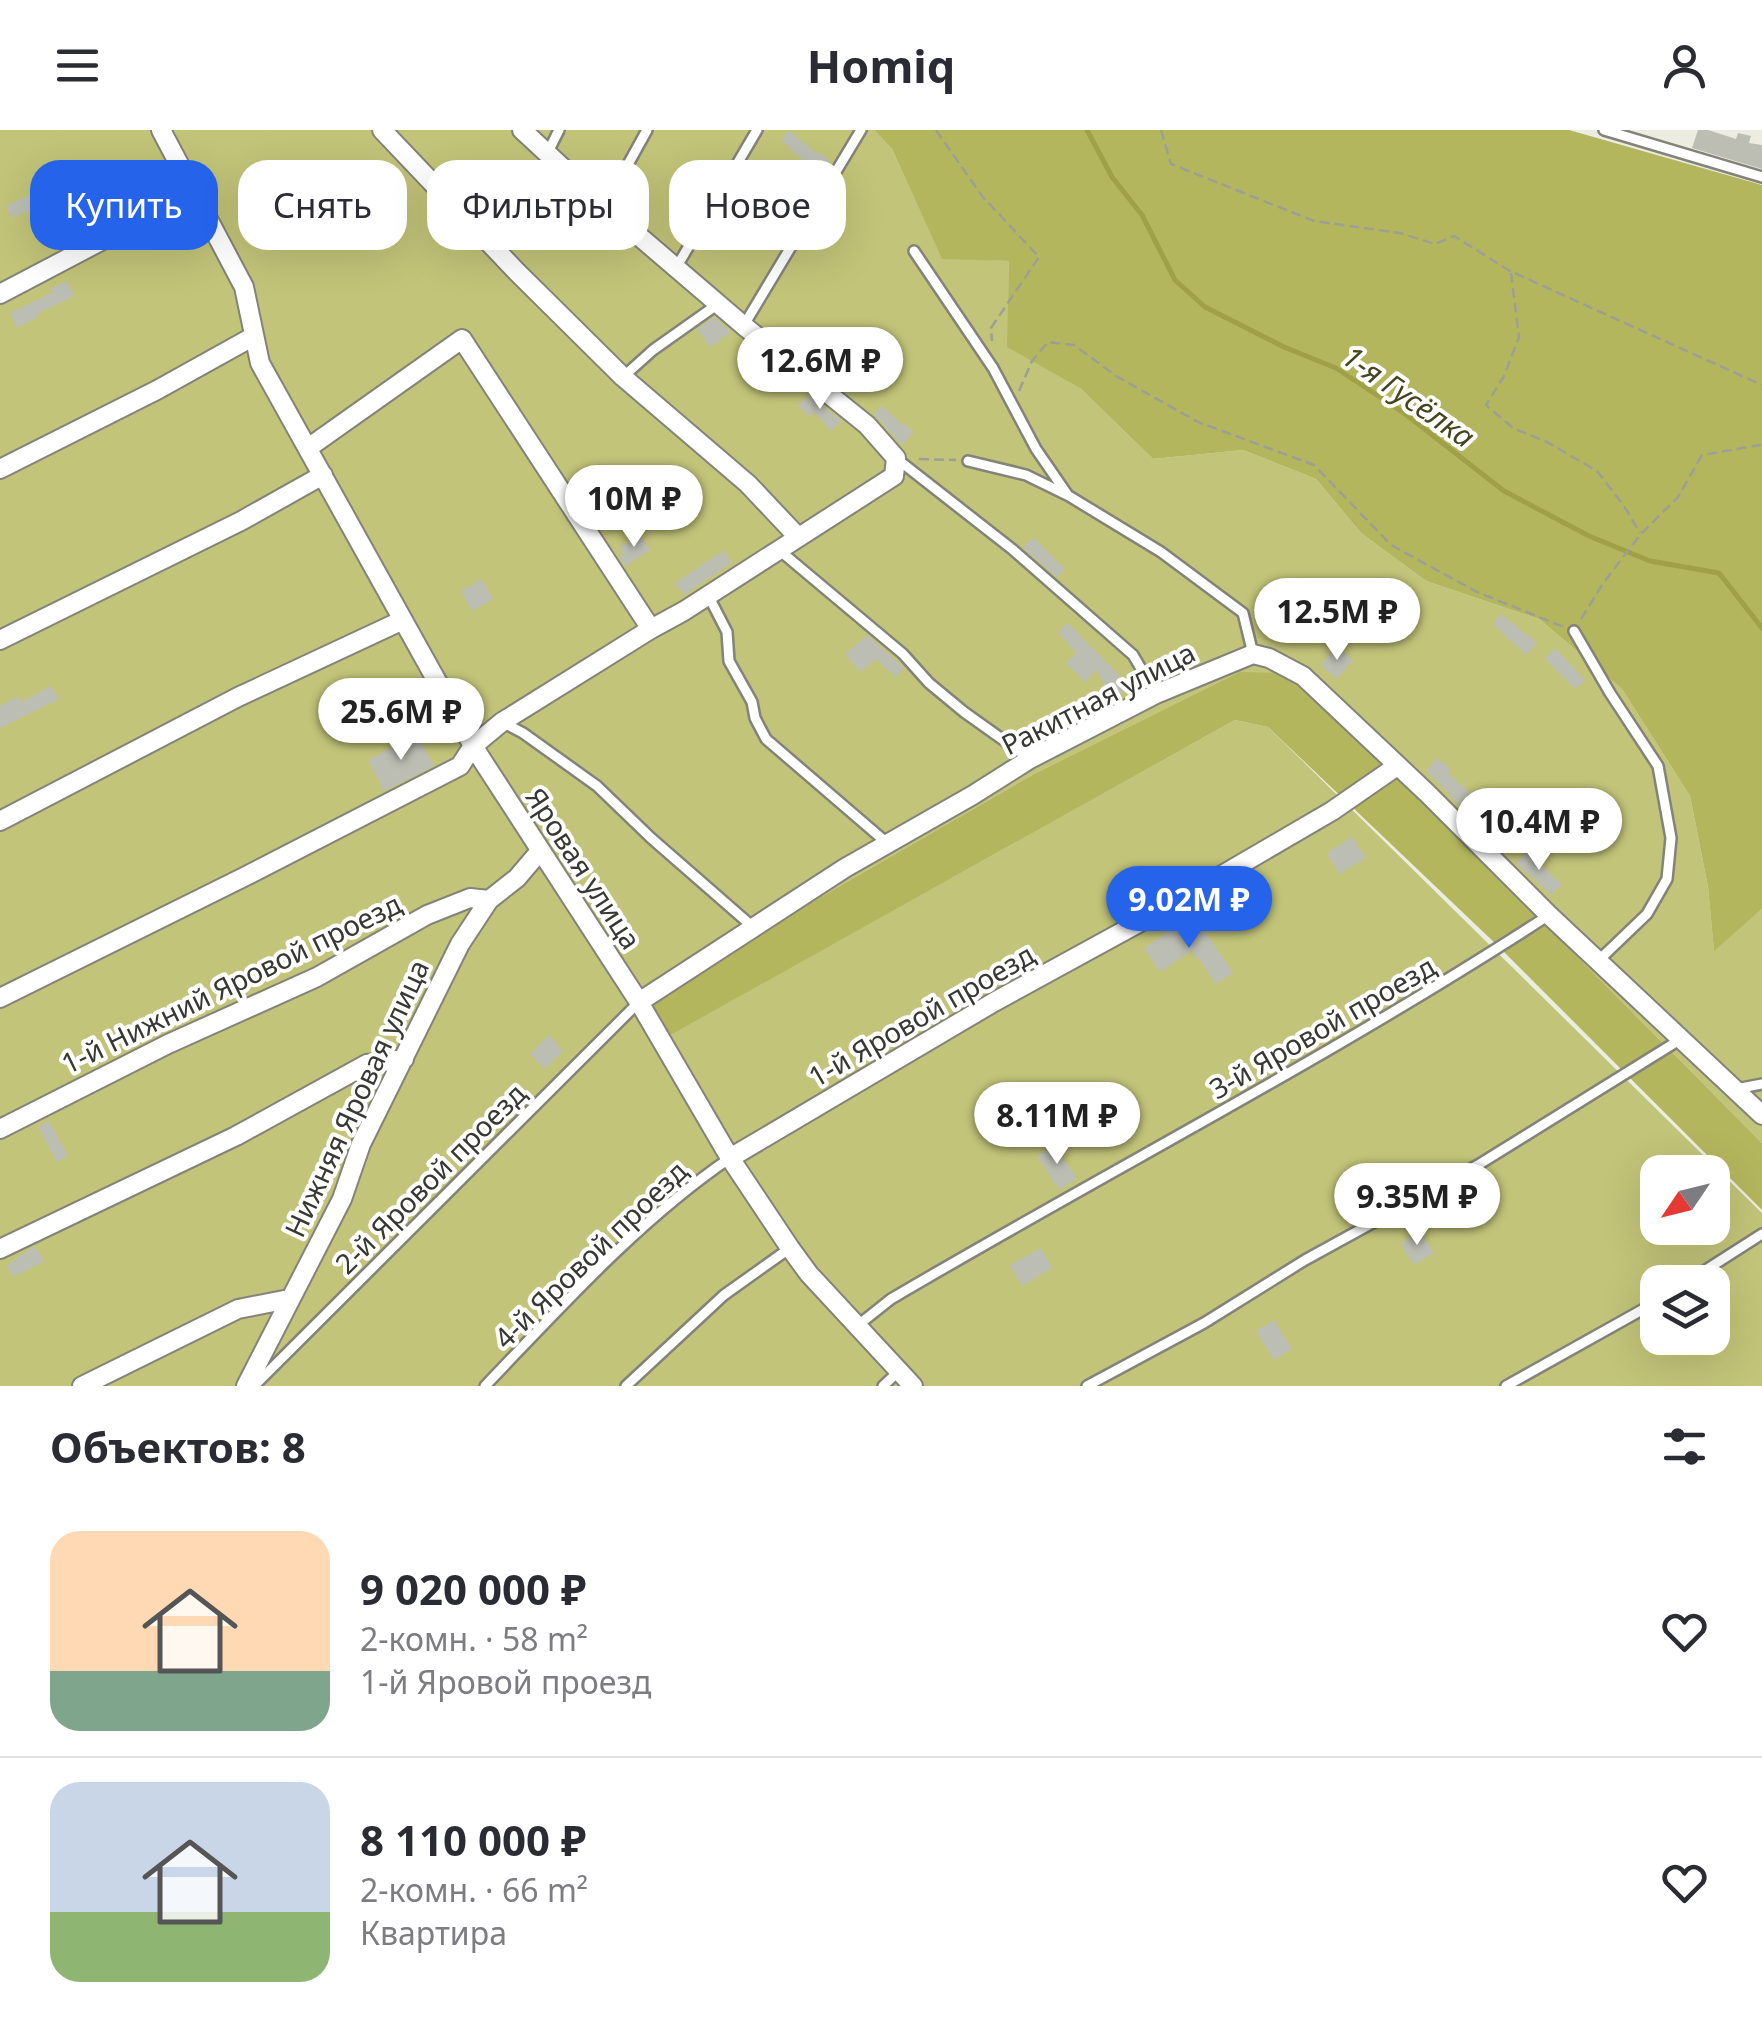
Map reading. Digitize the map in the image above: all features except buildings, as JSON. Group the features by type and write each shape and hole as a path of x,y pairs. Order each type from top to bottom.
{"street":[{"name":"Яровая улица","path":"160,130 176,160"},
{"path":"382,130 516,272 623,377 748,484 798,537"},
{"path":"522,130 553,160"},
{"name":"Яровая улица","path":"218,238 244,287 260,362 473,746 790,1248 808,1274 913,1386"},
{"path":"0,998 460,766 473,746 502,722 894,476 896,458 867,424 649,245"},
{"path":"0,294 84,250"},
{"path":"0,469 254,336"},
{"path":"308,448 462,339 651,630"},
{"path":"0,640 241,521 323,476"},
{"path":"0,820 238,697 403,620"},
{"path":"1253,654 1303,676 1762,1115"},
{"name":"Ракитная улица","path":"638,1002 844,868 1030,759 1156,694 1253,654"},
{"name":"1-й Яровой проезд","path":"730,1158 994,1002 1332,811 1396,766"},
{"name":"Нижняя Яровая улица","path":"246,1386 342,1199 362,1144 460,944 489,900 517,878 540,851"},
{"name":"1-й Нижний Яровой проезд","path":"0,1128 168,1044 317,977 427,916 470,898 489,900"},
{"path":"0,1248 236,1136 367,1064 404,1059"},
{"path":"82,1386 238,1309 290,1299"}],"lane":[{"path":"547,154 560,130"},
{"path":"630,160 647,130"},
{"path":"676,268 757,130"},
{"path":"744,326 860,130"},
{"path":"1604,130 1762,177"},
{"path":"914,251 993,368 1036,449 1069,496"},
{"path":"623,377 653,350 718,304"},
{"path":"896,458 1012,549 1133,655 1156,694"},
{"path":"968,460 1026,475 1069,496 1161,552 1242,613 1253,654"},
{"path":"778,550 903,654 929,683 1030,759"},
{"path":"708,595 727,632 729,661 752,702 766,739 888,845"},
{"path":"1574,630 1658,766 1670,838 1667,879 1646,914 1598,960"},
{"path":"502,722 597,786 753,927"},
{"name":"3-й Яровой проезд","path":"857,1326 891,1299 1444,982 1549,915"},
{"name":"2-й Яровой проезд","path":"254,1386 638,1002"},
{"path":"1088,1386 1204,1324 1305,1260 1478,1165 1682,1039"},
{"path":"1736,1088 1762,1084"},
{"name":"4-й Яровой проезд","path":"485,1386 606,1262 702,1177 730,1158"},
{"path":"1714,1265 1762,1234"},
{"path":"626,1386 724,1295 790,1248"},
{"path":"1506,1386 1640,1311"},
{"path":"882,1386 899,1371"}],"path":[{"path":"936,130 982,196 1039,256 991,328 993,368"},
{"path":"1162,130 1171,164 1314,221 1400,233 1436,244 1454,236 1510,271 1762,386"},
{"path":"1510,271 1520,337 1504,376 1486,405 1512,428 1547,442 1597,471 1641,534"},
{"path":"1012,405 1032,361 1048,342 1074,345 1116,376 1198,422 1314,465 1391,544 1477,592 1574,630 1641,534 1678,497 1702,455 1762,442"},
{"path":"896,458 968,460"}],"green space":[{"path":"0,130 874,130 892,149 942,258 1009,261 1008,347 1081,389 1153,459 1243,450 1316,479 1361,533 1426,581 1539,619 1622,689 1690,796 1708,887 1714,950 1762,909 1762,1143 1301,684 1239,672 1034,774 758,933 668,1036 1235,720 1268,727 1703,1155 1640,1155 1640,1245 1730,1245 1730,1182 1762,1213 1762,1386 0,1386"}],"shaded area":[{"path":"874,130 1569,130 1762,185 1762,909 1714,951 1708,887 1690,796 1622,689 1539,619 1426,581 1361,533 1316,479 1243,450 1153,459 1081,389 1007,347 1009,261 942,259 892,149"},
{"path":"1239,672 1277,673 1301,683 1762,1143 1762,1210 1730,1178 1730,1155 1707,1155 1497,945 1268,727 1235,720 667,1037 647,1001 1034,774"}],"waterway":[{"name":"1-я Гусёлка","path":"1087,130 1112,177 1142,215 1175,280 1205,307 1336,368 1404,413 1504,491 1589,536 1650,561 1719,573 1762,628"}]}
